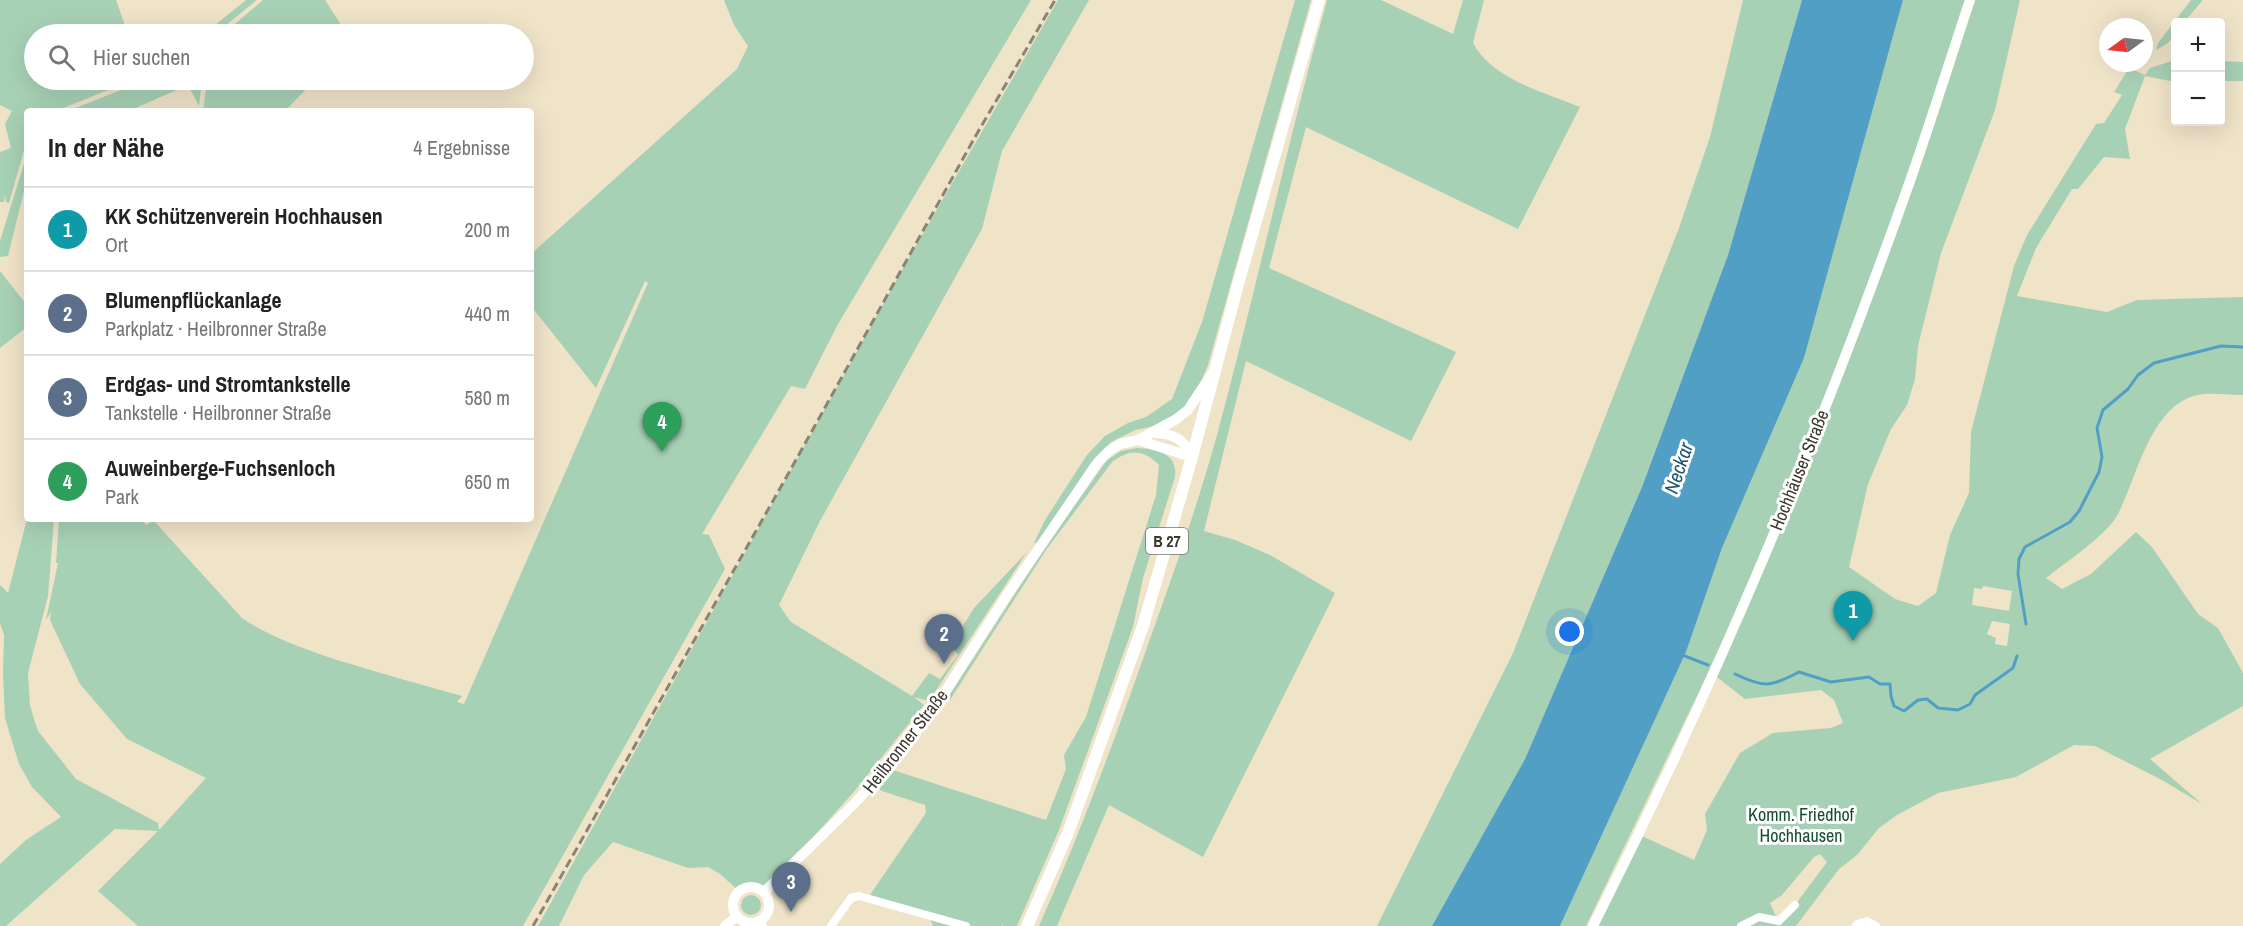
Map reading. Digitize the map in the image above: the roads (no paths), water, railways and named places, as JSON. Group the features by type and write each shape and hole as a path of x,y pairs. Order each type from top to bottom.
{"main road":[{"name":"B 27","path":"1027,926 1068,833 1143,626 1319,0"},
{"name":"Hochhäuser Straße","path":"1593,926 1719,662 1826,404 1909,182 1970,0"},
{"name":"Heilbronner Straße","path":"764,892 854,804 936,706 1007,595 1098,462 1120,444 1138,440 1154,432 1188,410 1216,367"},
{"path":"1154,432 1179,438 1187,445 1192,457"},
{"path":"1138,440 1192,457"},
{"path":"749,887 764,892 769,910 762,923 745,923 736,917 733,912 733,900 738,891 749,887"},
{"path":"725,926 736,917"}],"street":[{"path":"831,926 851,898 859,896 966,926"},
{"path":"1741,926 1759,917 1780,924 1795,905"},
{"path":"1856,926 1867,921 1876,926"}],"water":[{"name":"Neckar","path":"1802,0 1903,0 1804,358 1722,548 1686,652 1560,926 1432,926 1525,759 1642,487 1728,255"}],"waterway":[{"path":"2026,624 2018,574 2019,559 2025,547 2070,522 2079,511 2099,472 2102,457 2097,428 2103,410 2128,389 2138,375 2154,363 2221,346 2243,347"},
{"path":"1682,655 1708,665"},
{"path":"1735,674 1753,682 1767,684 1781,681 1799,672 1831,682 1869,677 1880,684 1890,684 1894,706 1904,711 1918,700 1927,699 1938,708 1958,710 1970,704 1975,695 2013,668 2017,656"}],"railway":[{"path":"533,926 975,137 1055,0"}],"place":[{"name":"Auweinberge-Fuchsenloch","path":"662,452"},
{"name":"KK Schützenverein Hochhausen","path":"1853,641"},
{"name":"Blumenpflückanlage","path":"944,664"},
{"name":"Erdgas- und Stromtankstelle","path":"791,912"}],"park label":[{"name":"Komm. Friedhof Hochhausen","path":"1801,824"}]}
